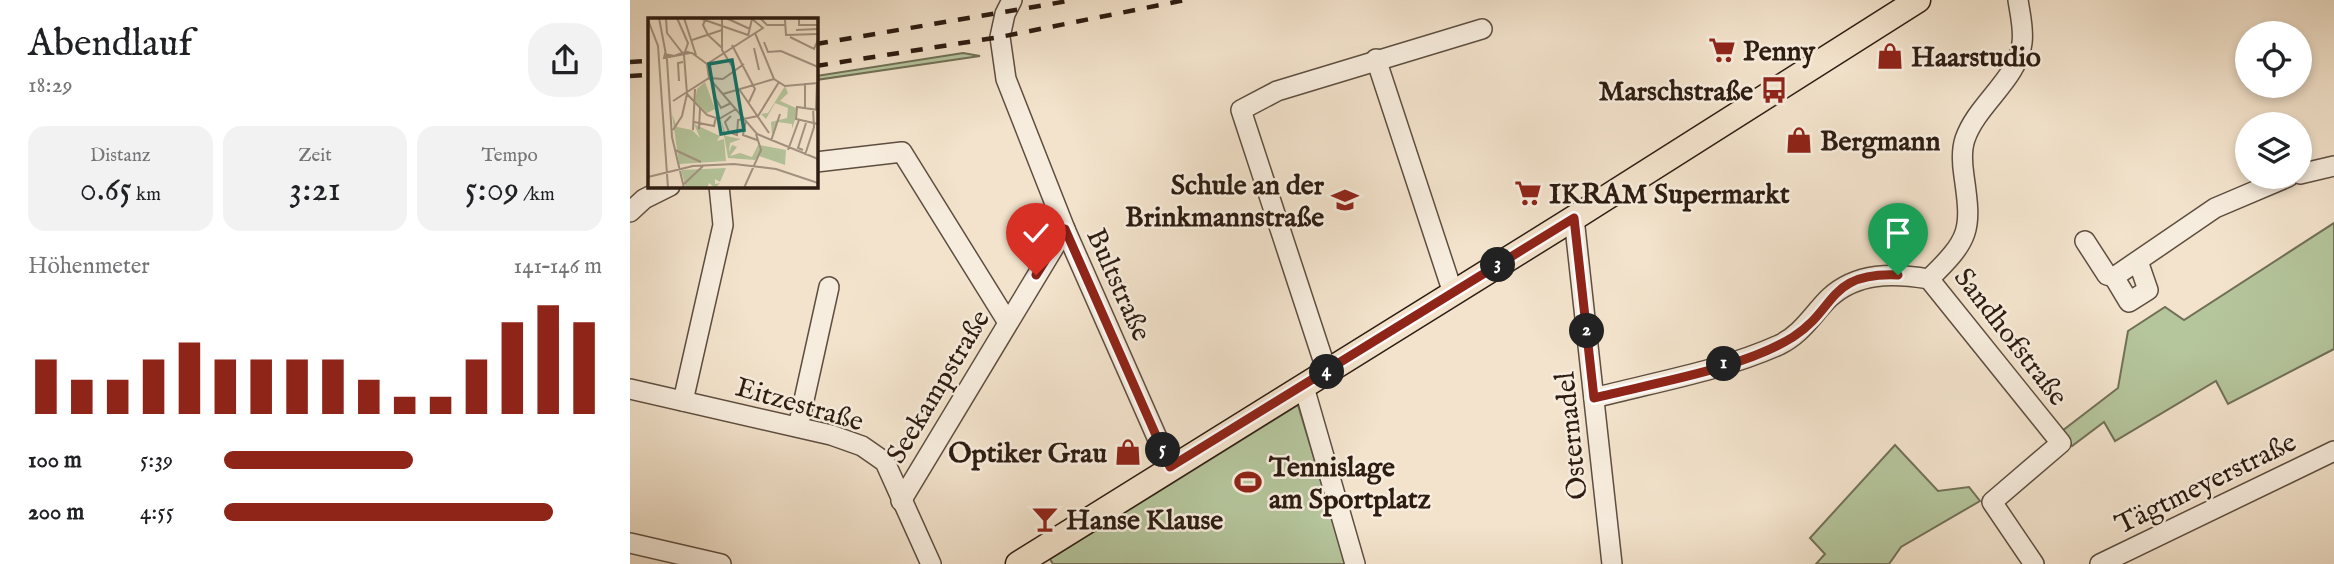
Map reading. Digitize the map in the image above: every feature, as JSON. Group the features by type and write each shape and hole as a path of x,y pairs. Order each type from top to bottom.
{"main road":[{"path":"1017,564 1574,218 1918,0"}],"street":[{"name":"Bultstraße","path":"1012,0 1005,14 1000,37 1006,79 1065,229 1170,467"},
{"name":"Sandhofstraße","path":"2018,0 2022,44 2016,61 1971,123 1964,142 1962,158 1970,217 1965,236 1929,279 2061,443 1992,502 2034,564"},
{"path":"1327,372 1241,110 1277,91 1376,58 1482,29"},
{"path":"1376,58 1452,293"},
{"path":"817,162 902,152 1007,321"},
{"path":"2312,171 2334,166"},
{"path":"630,212 644,199 668,187"},
{"path":"683,401 723,225 719,187"},
{"path":"2114,277 2215,208 2260,189"},
{"name":"Osternadel","path":"1574,218 1612,564"},
{"name":"Seekampstraße","path":"901,501 1007,321 1065,229"},
{"path":"2085,241 2107,275 2114,277 2129,302 2148,290 2138,261"},
{"path":"1594,398 1729,363 1779,345 1808,325 1828,299 1847,284 1865,277 1891,275 1929,279"},
{"path":"798,427 830,286"},
{"path":"1304,387 1355,564"},
{"name":"Eitzestraße","path":"630,389 798,427 862,446 885,462 931,564"},
{"name":"Tägtmeyerstraße","path":"2100,564 2334,451"},
{"path":"630,543 721,564"}],"green space":[{"path":"963,53 980,56 817,80 817,76"},
{"path":"2334,223 2334,349 2228,404 2216,381 2115,441 2104,422 2072,446 2062,431 2118,388 2128,331 2165,307 2184,320"},
{"name":"Tennislage am Sportplatz","path":"1298,405 1346,564 1053,564 1050,559"},
{"path":"1895,445 1938,491 1969,487 1980,501 1901,547 1889,564 1816,564 1825,554 1810,538"}],"railway":[{"path":"817,44 1074,0"},
{"path":"817,66 1000,37 1185,0"},
{"path":"630,62 648,61"},
{"path":"630,76 648,75"}],"place":[{"name":"Penny","path":"1722,50"},
{"name":"Haarstudio","path":"1890,56"},
{"name":"Marschstraße","path":"1774,90"},
{"name":"Bergmann","path":"1799,140"},
{"name":"IKRAM Supermarkt","path":"1528,193"},
{"name":"Schule an der Brinkmannstraße","path":"1345,200"},
{"name":"Optiker Grau","path":"1128,452"},
{"name":"Tennislage am Sportplatz","path":"1248,482"},
{"name":"Hanse Klause","path":"1045,519"}],"route":[{"path":"1036,275 1065,229 1170,467 1304,387 1574,218 1594,398 1729,363 1779,345 1808,325 1828,299 1847,284 1865,277 1898,275"}]}
